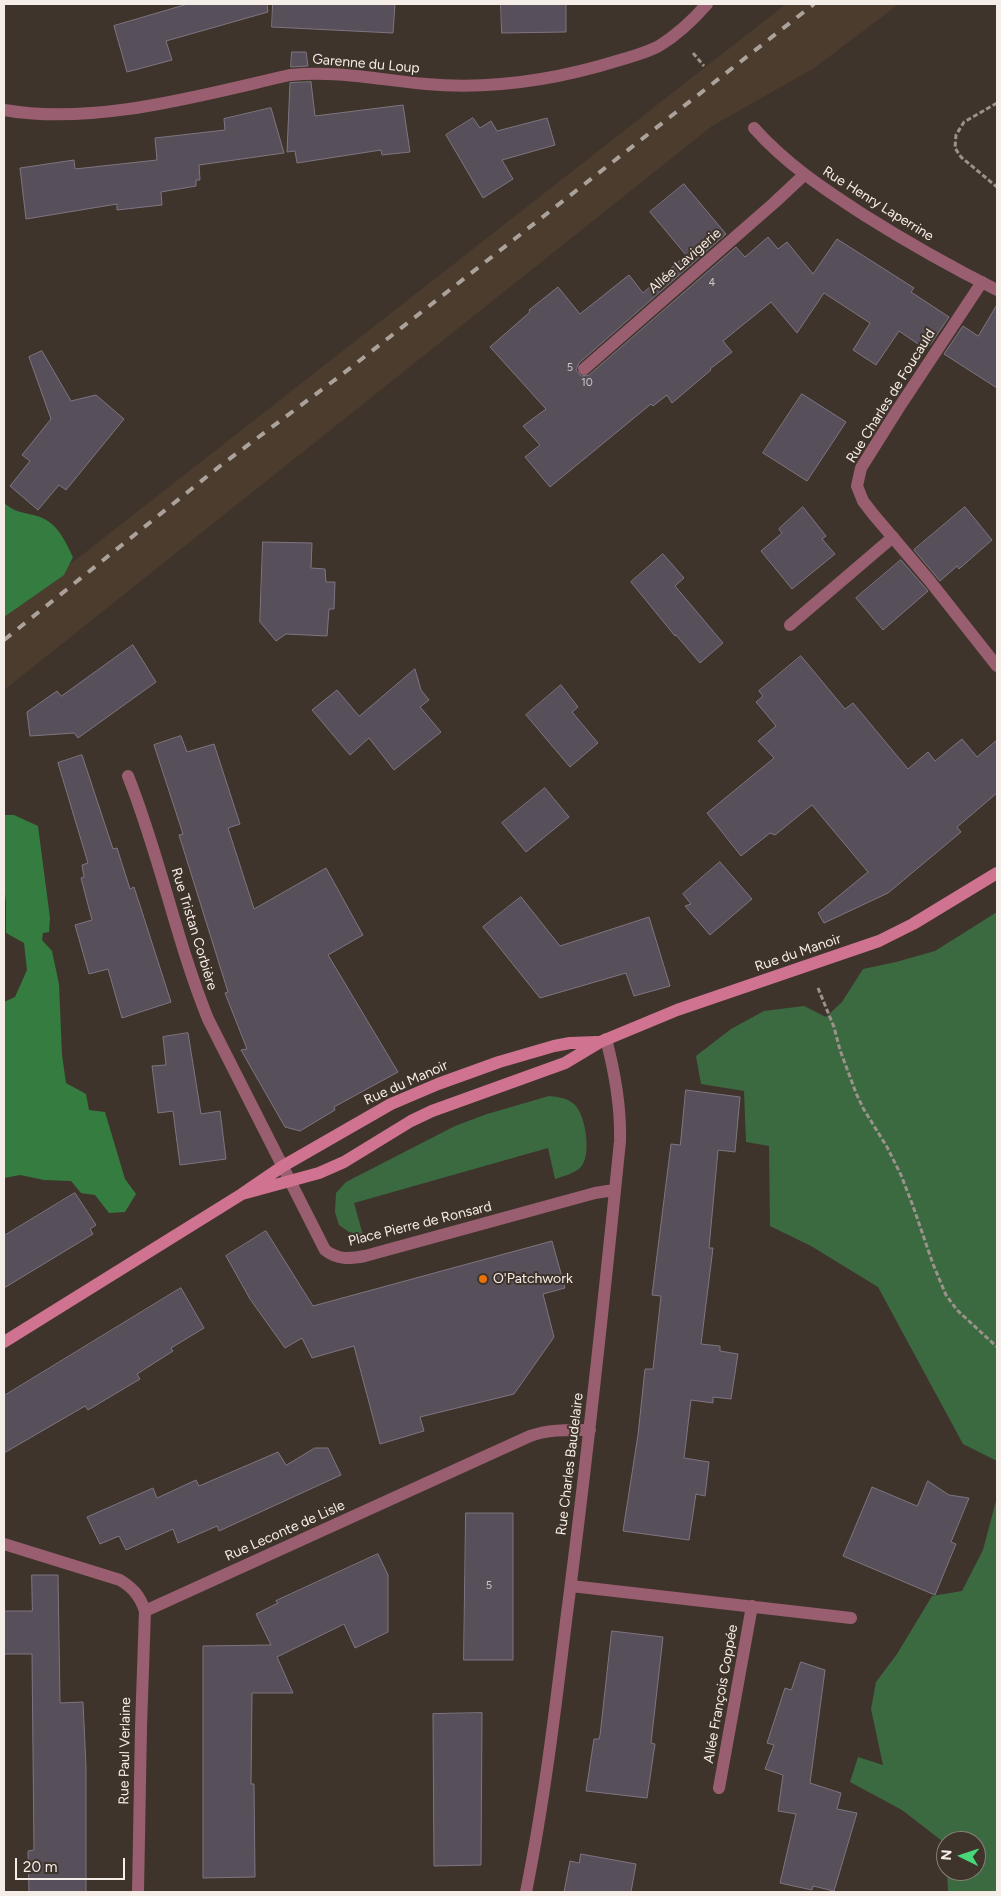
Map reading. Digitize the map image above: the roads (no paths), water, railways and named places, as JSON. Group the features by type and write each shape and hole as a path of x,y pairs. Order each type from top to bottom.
{"street":[{"name":"Garenne du Loup","path":"4,110 41,114 104,112 143,106 290,75 310,73 469,86 536,82 581,72 642,54 659,46 677,33 707,4"},
{"name":"Rue Henry Laperrine","path":"754,128 786,161 804,175 903,239 997,290"},
{"name":"Allée Lavigerie","path":"584,369 804,175"},
{"name":"Rue Charles de Foucauld","path":"982,282 898,409 858,476 856,486 863,501 997,666"},
{"path":"790,625 893,537"},
{"name":"Rue Tristan Corbière","path":"128,776 146,823 194,984 223,1051 284,1166"},
{"name":"Rue du Manoir","path":"242,1194 319,1173 344,1162 411,1121 432,1111 565,1063 603,1040 677,1010 813,965 897,932 997,874"},
{"name":"Rue du Manoir","path":"4,1342 284,1166 391,1104 438,1084 499,1062 554,1046 603,1040"},
{"name":"Rue Charles Baudelaire","path":"526,1892 542,1798 571,1586 590,1430 620,1141 619,1101 614,1068 603,1040"},
{"name":"Place Pierre de Ronsard","path":"284,1166 325,1250 332,1256 343,1259 365,1256 595,1193 614,1190"},
{"name":"Rue Leconte de Lisle","path":"145,1611 530,1436 545,1431 563,1429 590,1430"},
{"path":"4,1544 120,1580 133,1588 141,1599 145,1611"},
{"name":"Allée François Coppée","path":"571,1586 851,1618"},
{"name":"Allée François Coppée","path":"720,1788 752,1606"},
{"name":"Rue Paul Verlaine","path":"138,1892 145,1611"}],"railway":[{"path":"4,640 220,466 340,376 814,4"}],"place":[{"name":"O'Patchwork","path":"483,1279"}]}
